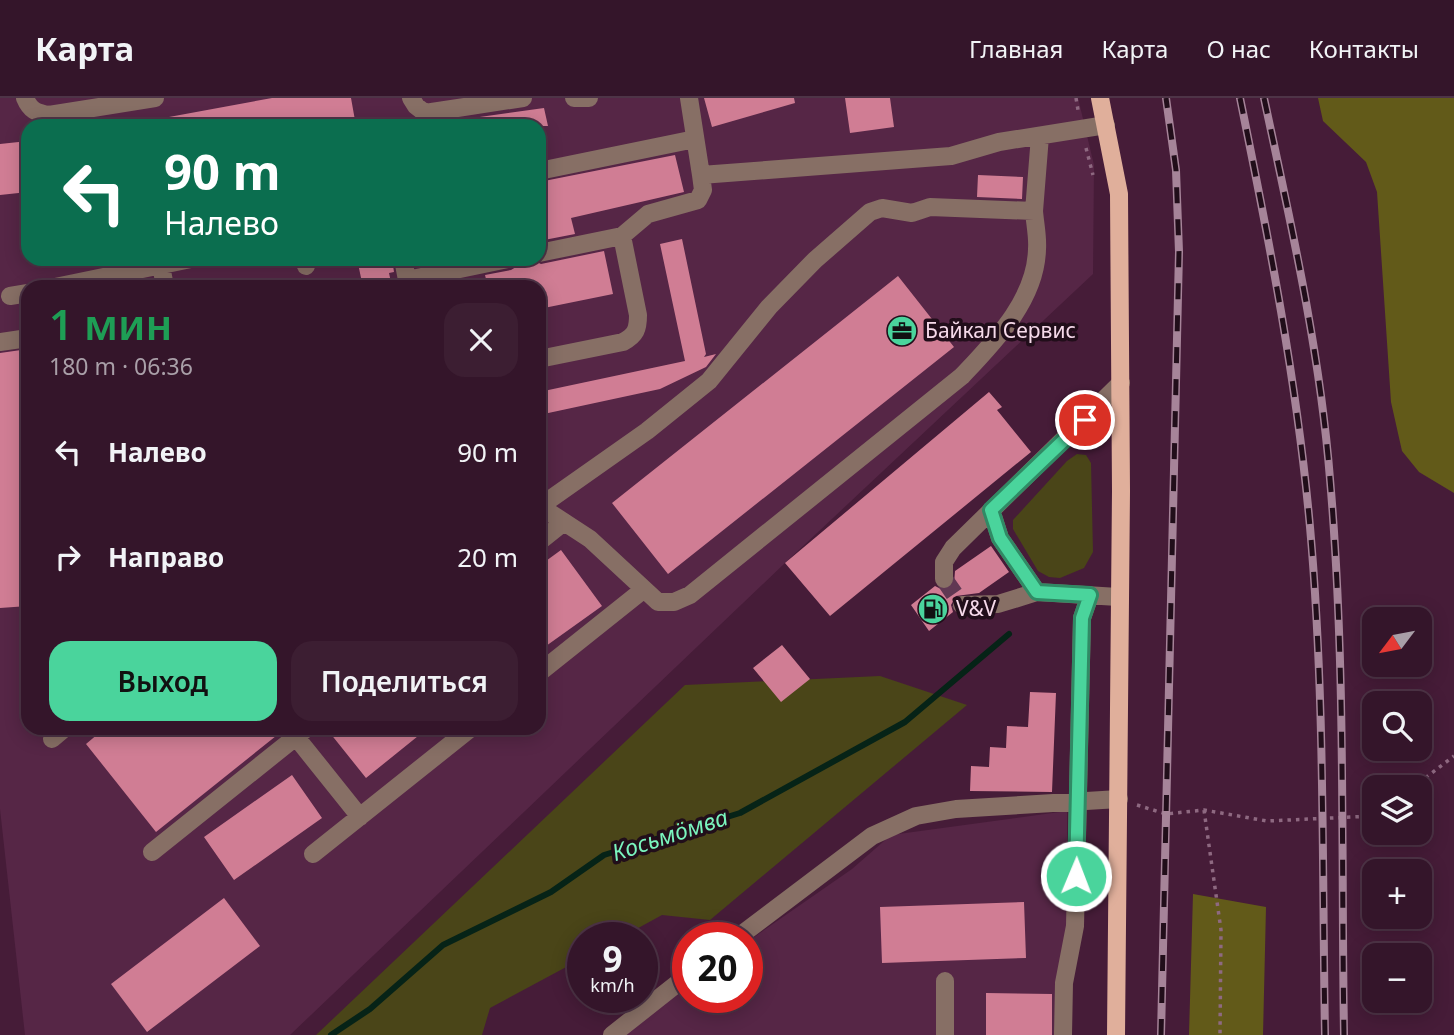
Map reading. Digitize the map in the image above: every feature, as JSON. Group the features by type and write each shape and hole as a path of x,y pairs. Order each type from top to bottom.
{"main road":[{"path":"1100,98 1119,194 1121,383 1115,1035"}],"lane":[{"path":"26,98 29,107 37,113 75,118 155,98"},
{"path":"411,98 425,113 523,98"},
{"path":"574,98 589,98"},
{"path":"546,252 622,236 648,214 698,200 703,190 689,98"},
{"path":"701,176 951,156 999,142 1106,125"},
{"path":"546,511 590,538 658,602 674,602 690,595 962,376 999,337 1025,296 1037,250 1034,211 1040,136"},
{"path":"546,170 695,139"},
{"path":"546,503 647,431 709,381 769,307 815,260 870,212 882,208 912,213 930,208 1034,211"},
{"path":"546,358 623,342 632,337 638,328 638,315 622,236"},
{"path":"90,280 156,266"},
{"path":"420,280 479,266"},
{"path":"0,342 21,339"},
{"path":"944,579 944,562 953,548 1121,383"},
{"path":"991,510 1000,538 1037,592"},
{"path":"546,536 564,522"},
{"path":"546,667 643,590"},
{"path":"962,605 998,604 1037,592 1118,597"},
{"path":"1063,1035 1064,983 1075,926 1082,618 1090,595"},
{"path":"152,852 297,735"},
{"path":"303,735 360,817"},
{"path":"313,855 462,735"},
{"path":"758,922 872,836 916,816 956,809 1119,799"},
{"path":"945,981 945,1035"},
{"path":"612,1035 672,988"}],"path":[{"path":"1429,775 1454,756"},
{"path":"1119,799 1166,814 1204,810 1267,821 1362,817"},
{"path":"1204,810 1221,930 1220,1035"}],"shaded area":[{"path":"0,98 1078,98 1094,165 1093,274 290,1035 25,1035 0,809"},
{"path":"1318,98 1454,98 1454,493 1419,472 1402,451 1391,402 1377,192 1366,162 1323,121"},
{"path":"1077,454 1086,455 1091,463 1093,552 1084,568 1060,578 1049,577 1038,571 1013,529 1013,520 1067,461"},
{"path":"880,676 967,705 710,920 662,915 649,922 567,922 567,967 490,1008 482,1035 316,1035 685,685"},
{"path":"1067,811 1067,1035 613,1035 645,1013 658,1013 658,1004 672,994 672,1013 763,1013 763,931 852,869 891,835"},
{"path":"1193,894 1266,907 1263,1035 1189,1035"}],"building":[{"path":"272,98 351,98 355,119 169,119"},
{"path":"704,98 794,98 795,103 712,127"},
{"path":"845,98 890,98 894,127 850,133"},
{"path":"544,108 548,126 546,119 465,119"},
{"path":"21,142 21,193 0,195 0,144"},
{"path":"675,155 684,192 571,218 575,234 546,240 546,181"},
{"path":"978,175 1023,177 1022,199 977,197"},
{"path":"682,239 706,354 704,357 716,354 706,367 660,389 546,413 546,391 685,361 660,244"},
{"path":"604,251 613,294 546,308 546,280 486,280 485,275 511,270 516,266 546,266 546,263"},
{"path":"358,266 393,266 394,272 389,273 390,280 362,280"},
{"path":"898,276 954,347 668,574 612,503"},
{"path":"21,350 21,606 0,608 0,353"},
{"path":"989,392 1002,407 997,410 1031,452 830,616 785,563"},
{"path":"991,546 1009,572 979,593 956,596 951,605 953,612 929,631 911,605 935,586 943,590 950,588 954,584 955,571"},
{"path":"561,550 602,606 546,646 546,561"},
{"path":"782,645 810,679 781,702 753,668"},
{"path":"1030,692 1056,693 1052,792 970,791 971,766 989,767 990,747 1006,748 1007,726 1028,727"},
{"path":"97,735 277,735 156,832 86,744"},
{"path":"332,735 419,735 366,778"},
{"path":"292,775 322,818 234,880 204,837"},
{"path":"224,898 260,946 147,1032 111,984"},
{"path":"1024,902 1026,958 882,963 880,907"},
{"path":"986,993 1052,994 1052,1035 986,1035"}],"waterway":[{"name":"Косьмӧмва","path":"331,1035 370,1009 443,945 551,892 604,855 740,813 905,722 1009,634"}],"tunnel":[{"path":"944,579 962,605"}],"railway":[{"path":"1161,1035 1179,252 1176,170 1166,98"},
{"path":"1240,98 1290,365 1310,527 1321,717 1325,1035"},
{"path":"1264,98 1312,335 1330,479 1341,687 1344,1035"}],"place":[{"name":"Байкал Сервис","path":"902,331"},
{"name":"V&V","path":"933,609"}],"route":[{"path":"1076,876 1082,618 1090,595 1037,592 1000,538 991,510 1085,420"}]}
